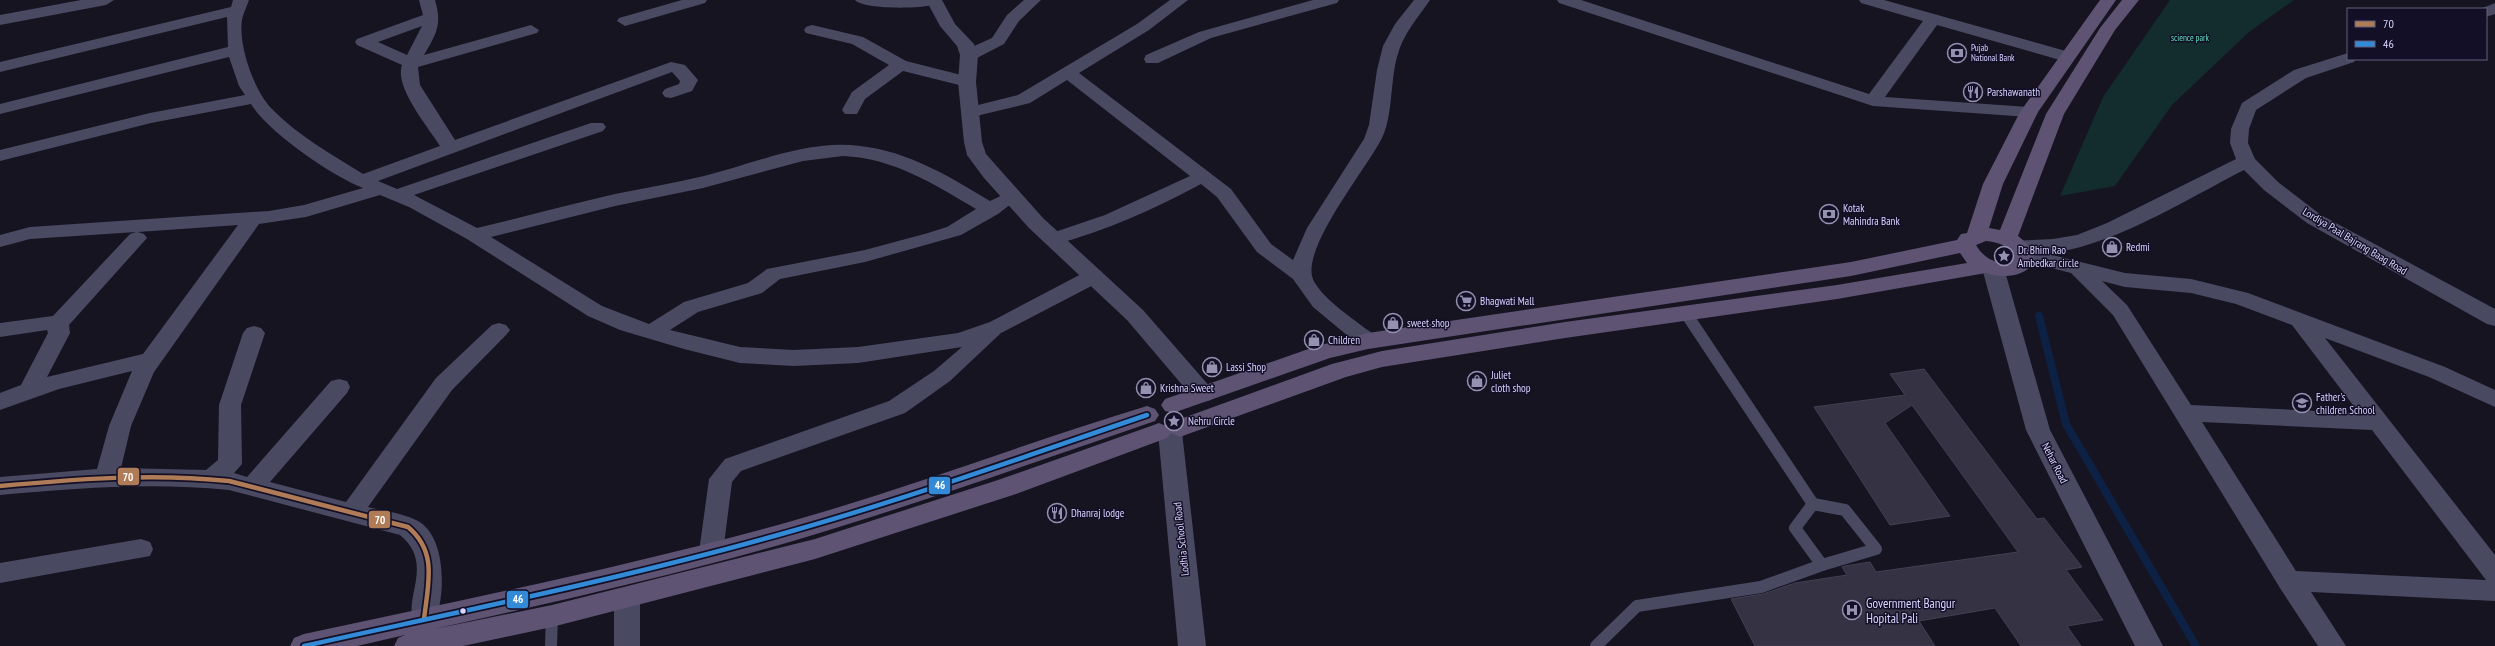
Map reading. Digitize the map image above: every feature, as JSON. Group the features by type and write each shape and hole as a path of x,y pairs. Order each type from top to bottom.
{"main road":[{"path":"408,646 552,616 815,549 1007,487 1164,427 1340,370 1382,358 1679,304 1851,270 1971,240 1991,234 2017,247 2024,262 2018,268 2007,270 1990,267 1976,260 1968,252 1971,240 1993,184 2030,112 2108,0"},
{"path":"2017,247 2055,114 2108,28 2131,0"},
{"path":"1164,427 1157,406 1173,405 1325,352 1368,341 1679,304 1837,292 1990,267"},
{"path":"304,646 711,552 792,531 932,488 1164,427"}],"street":[{"path":"0,20 106,0"},
{"path":"426,0 432,17 428,36 412,63 409,80 450,147"},
{"path":"625,21 699,0"},
{"path":"863,0 887,3 934,1 948,26 965,44 969,55 967,82 972,112 973,142 977,154 1011,197 1053,239 1094,276 1165,348 1203,394"},
{"path":"969,55 985,49 998,41 1013,18 1033,0"},
{"path":"972,112 1024,99 1143,27 1180,0"},
{"path":"1152,59 1205,35 1330,0"},
{"path":"1067,72 1204,176 1224,193 1264,248 1298,274 1300,264 1336,196 1374,136 1385,70 1393,38 1407,16 1422,0"},
{"path":"1565,0 1873,100 2030,112"},
{"path":"1867,0 2067,57"},
{"path":"239,5 234,21 238,62 245,80 264,111 306,146 361,181 390,192 474,235 595,311 652,332 740,355 794,358 858,355 941,343 997,328"},
{"path":"0,67 239,5"},
{"path":"432,17 363,42 412,63 531,30"},
{"path":"1873,100 1933,19"},
{"path":"812,30 856,40 900,65 967,82"},
{"path":"0,109 237,50"},
{"name":"Lordiya Paal Bajrang Baag Road","path":"2347,58 2300,74 2248,107 2240,130 2239,143 2246,161 2270,186 2314,219 2495,319"},
{"path":"851,110 858,96 900,65"},
{"path":"361,181 671,67 679,69 689,80 686,87 671,93"},
{"path":"0,156 150,118 256,98"},
{"path":"0,241 30,233 253,218 306,211 390,192 596,127"},
{"path":"474,235 603,203 703,182 786,160 848,151 865,152 896,160 936,177 991,210"},
{"path":"2017,247 2053,246 2081,241 2114,228 2246,161"},
{"path":"1053,239 1092,229 1118,219 1204,176"},
{"path":"652,332 691,307 755,288 774,274 865,256 934,238 954,231 1011,197"},
{"path":"106,479 120,426 150,360 253,218"},
{"path":"0,330 58,324 137,238"},
{"path":"2017,247 2079,270 2125,280 2191,286 2241,298 2437,372 2495,399"},
{"path":"1300,264 1302,277 1313,293 1368,341"},
{"name":"Nehar Road","path":"1990,267 2038,430 2149,646"},
{"path":"2079,270 2120,310 2289,581 2333,646"},
{"path":"711,552 721,479 733,465 897,407 942,376 997,328 1094,276"},
{"path":"2297,318 2495,573"},
{"path":"29,390 59,333 58,324"},
{"path":"351,513 444,384 499,330"},
{"path":"212,479 230,464 230,405 254,333"},
{"path":"0,402 29,390 83,374 150,360"},
{"path":"252,487 339,387"},
{"path":"2184,413 2378,422"},
{"name":"Lodhia School Road","path":"1164,427 1192,646"},
{"path":"0,486 153,476 212,479 252,487 408,528 416,532 426,545 430,566 424,619"},
{"path":"0,573 142,549"},
{"path":"2289,581 2495,591"},
{"path":"627,598 627,646"}],"lane":[{"path":"1596,646 1637,606 1761,587 1822,565 1876,549 1845,510 1813,504 1679,304"},
{"path":"1813,504 1795,528 1822,565"},
{"path":"551,646 552,616"}],"green space":[{"name":"science park","path":"2170,0 2294,0 2249,32 2172,105 2115,186 2060,196 2103,97"}],"building":[{"path":"1924,369 2037,519 2044,518 2082,567 2066,570 2103,620 2067,626 2081,646 2021,646 1995,608 1919,621 1935,646 1755,646 1731,599 1763,594 1795,583 1847,575 1842,567 1845,566 1870,562 1876,572 2018,552 1912,405 1885,423 1950,516 1890,525 1814,407 1905,395 1890,374"}],"waterway":[{"path":"2039,316 2066,424 2196,646"}],"transit line":[{"name":"46","path":"304,646 549,592 731,548 882,504 1147,415"},
{"name":"70","path":"0,486 115,477 144,476 201,478 229,481 408,527 418,535 424,545 428,557 429,582 424,619"}],"place":[{"name":"Pujab National Bank","path":"1957,53"},
{"name":"Parshawanath","path":"1973,92"},
{"name":"Kotak Mahindra Bank","path":"1829,214"},
{"name":"Redmi","path":"2112,247"},
{"name":"Dr. Bhim Rao Ambedkar circle","path":"2004,256"},
{"name":"Bhagwati Mall","path":"1466,301"},
{"name":"sweet shop","path":"1393,323"},
{"name":"Children","path":"1314,340"},
{"name":"Lassi Shop","path":"1212,367"},
{"name":"Juliet cloth shop","path":"1477,381"},
{"name":"Krishna Sweet","path":"1146,388"},
{"name":"Father's children School","path":"2302,403"},
{"name":"Nehru Circle","path":"1174,421"},
{"name":"Dhanraj lodge","path":"1057,513"},
{"name":"Government Bangur Hopital Pali","path":"1852,610"}]}
